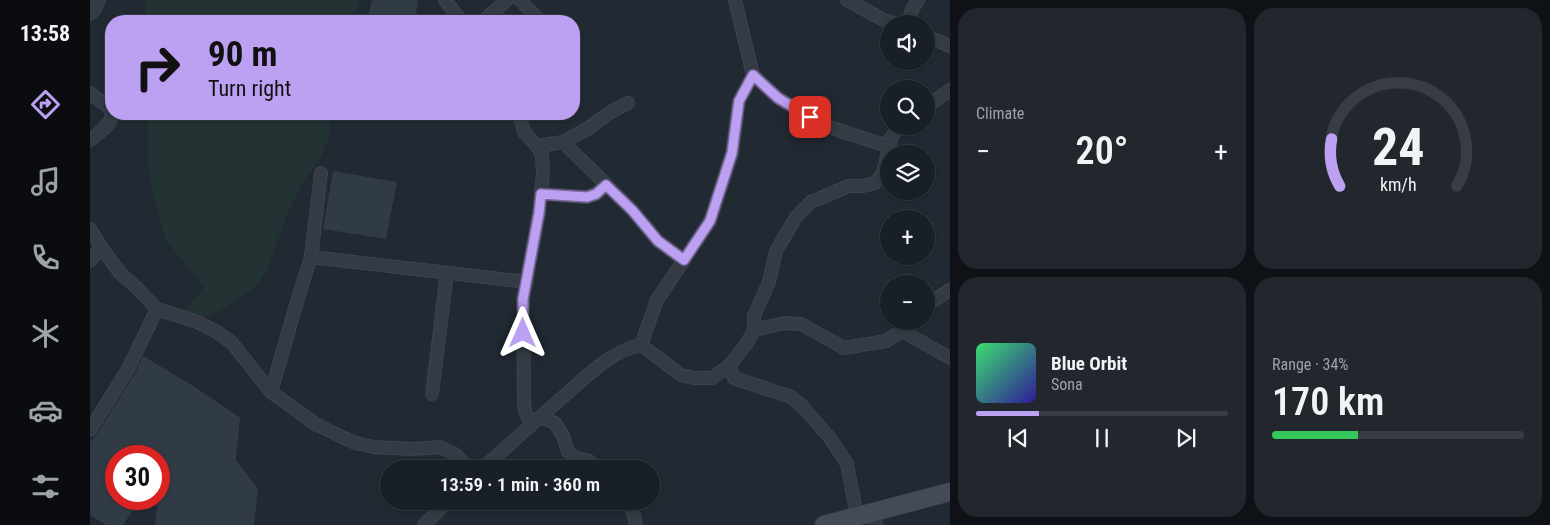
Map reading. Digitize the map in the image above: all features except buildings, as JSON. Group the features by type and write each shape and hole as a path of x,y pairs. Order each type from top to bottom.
{"main road":[{"path":"824,525 856,516 875,519 950,492"}],"street":[{"path":"90,14 99,0"},
{"path":"444,0 456,15"},
{"path":"490,15 507,0"},
{"path":"520,0 534,15"},
{"path":"735,0 753,75 778,98 826,126 887,145"},
{"path":"846,0 880,17"},
{"path":"910,15 918,0"},
{"path":"935,40 950,46"},
{"path":"642,345 657,300 710,221 732,153 739,101 753,75"},
{"path":"935,101 950,90"},
{"path":"90,93 105,104"},
{"path":"537,146 563,142 587,129 609,112 628,103"},
{"path":"90,140 110,120"},
{"path":"521,120 524,132 537,146 542,155 543,173 539,213 523,299 525,411 535,421 555,423 568,452 576,458 585,460"},
{"path":"563,142 632,210 658,241 684,260"},
{"path":"271,392 312,257 321,173"},
{"path":"492,460 598,367 618,353 631,347 642,345 681,374 694,378 712,378 728,366 747,343 754,330 754,316 769,282 776,251 796,216 811,202 849,186 863,186 875,183 880,177"},
{"path":"541,194 587,197 596,194 606,185"},
{"path":"90,230 120,274 136,287 157,310 197,322 232,343 271,392 317,425 354,443 374,447 411,449 440,447 455,454 461,460"},
{"path":"90,261 101,247"},
{"path":"312,257 527,282"},
{"path":"432,394 447,272"},
{"path":"935,299 950,290"},
{"path":"90,430 128,369 157,310"},
{"path":"754,330 785,323 801,324 844,348 886,341 899,330"},
{"path":"910,330 950,358"},
{"path":"728,366 734,378 790,397 801,405 830,438 847,464 856,516"},
{"path":"424,525 439,510"},
{"path":"633,510 636,525"}],"shaded area":[{"path":"146,0 359,0 355,15 145,15"},
{"path":"147,120 330,120 329,137 322,155 302,184 288,212 268,268 259,282 249,292 230,305 200,320 179,317 204,287 166,240 152,191 148,160"}],"route":[{"path":"523,333 523,299 541,194 587,197 596,194 606,185 632,210 658,241 684,260 710,221 732,153 739,101 753,75 778,98 810,117"}]}
